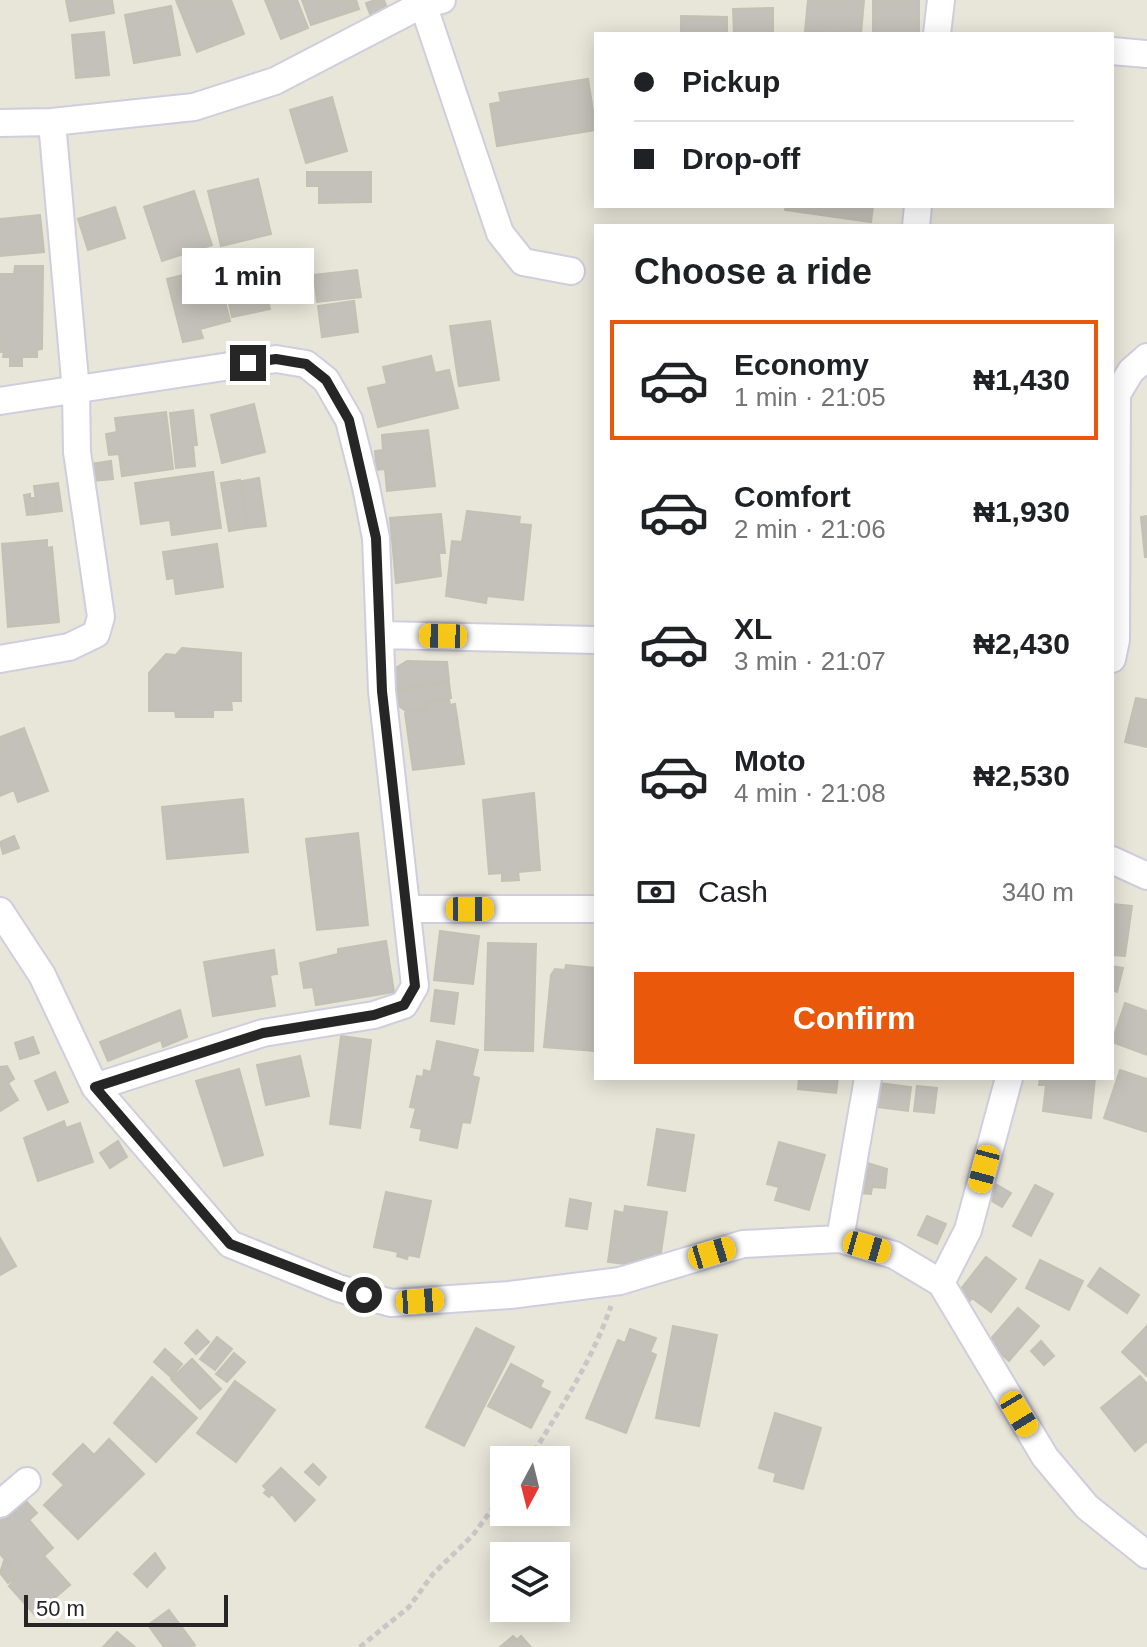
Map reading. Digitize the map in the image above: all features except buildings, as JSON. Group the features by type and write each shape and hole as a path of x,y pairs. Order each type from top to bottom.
{"street":[{"path":"937,32 941,0"},
{"path":"0,123 52,122 194,107 275,81 433,2 500,233 523,262 571,271"},
{"path":"1114,51 1147,54"},
{"path":"0,659 69,647 96,634 101,617 77,452 76,391 52,122"},
{"path":"1114,650 1117,394 1131,371 1147,357"},
{"path":"0,401 276,359 306,364 326,380 349,420 376,538 382,691 415,986 404,1005 374,1015 263,1033 95,1087"},
{"path":"382,635 594,640"},
{"path":"1114,861 1147,876"},
{"path":"407,909 594,909"},
{"path":"0,911 42,975 95,1087 230,1244 338,1288 391,1303 510,1295 620,1281 743,1244 840,1239 894,1255 941,1283 1045,1457 1087,1507 1144,1544"},
{"path":"840,1239 868,1080"},
{"path":"941,1283 968,1230 1008,1080"},
{"path":"0,1504 27,1481"}],"path":[{"path":"538,1446 584,1372 620,1281"},
{"path":"360,1647 409,1607 433,1574 473,1535 490,1512"}],"route":[{"path":"248,363 276,359 306,364 326,380 349,420 376,538 382,691 415,986 404,1005 374,1015 263,1033 95,1087 230,1244 338,1288 364,1295"}]}
